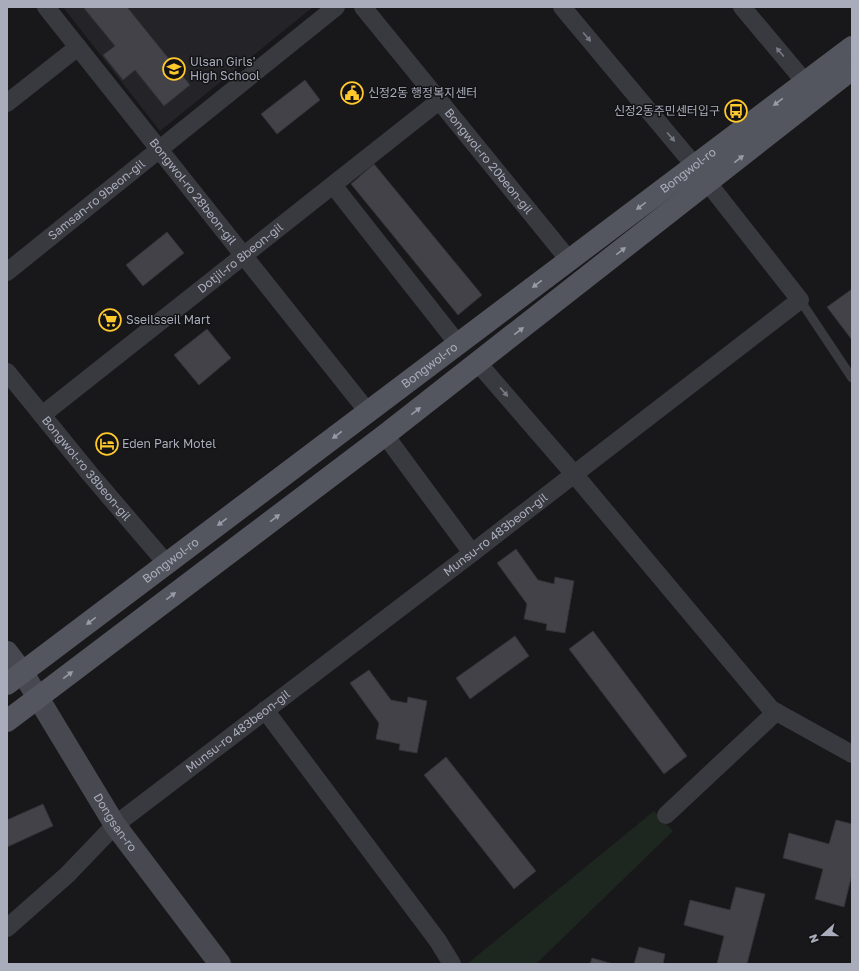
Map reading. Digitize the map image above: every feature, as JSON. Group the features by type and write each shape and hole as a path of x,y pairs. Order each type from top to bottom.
{"main road":[{"name":"Bongwol-ro","path":"15,679 805,82 841,70 852,47"},
{"path":"7,720 385,435 478,363 708,183 841,70"},
{"path":"129,593 116,606 114,613 118,620 129,624 146,616"}],"street":[{"name":"Bongwol-ro 28beon-gil","path":"46,7 368,412"},
{"name":"Samsan-ro 9beon-gil","path":"7,272 336,7"},
{"name":"Bongwol-ro 20beon-gil","path":"363,7 569,260"},
{"path":"562,7 694,165"},
{"path":"742,7 805,82"},
{"path":"7,103 78,47"},
{"name":"Dotjil-ro 8beon-gil","path":"42,415 439,101"},
{"path":"708,183 800,300"},
{"path":"333,184 458,344"},
{"name":"Munsu-ro 483beon-gil","path":"7,928 67,875 115,824 472,553 800,300"},
{"path":"478,363 574,474 772,710 852,754"},
{"name":"Bongwol-ro 38beon-gil","path":"7,372 167,564"},
{"path":"385,435 472,553"},
{"name":"Dongsan-ro","path":"7,652 15,679 37,698 115,824 220,964"},
{"path":"265,710 438,941 452,964"},
{"path":"666,815 776,712"}],"lane":[{"path":"800,300 852,378"}],"shaded area":[{"name":"Ulsan Girls' High School","path":"63,7 313,7 160,131"},
{"path":"654,811 673,831 536,964 467,964"}],"building":[{"path":"83,7 127,7 190,85 164,106 135,70 123,80 103,55 115,46"},
{"path":"305,80 320,100 277,134 261,114"},
{"path":"374,164 482,295 458,315 351,184"},
{"path":"167,232 184,253 143,286 126,265"},
{"path":"852,289 852,340 827,307"},
{"path":"207,329 231,358 199,385 174,355"},
{"path":"516,549 538,580 554,584 555,577 574,581 565,633 546,630 547,624 524,619 527,604 497,563"},
{"path":"593,631 687,756 664,774 569,649"},
{"path":"515,636 529,656 470,699 456,678"},
{"path":"369,670 391,700 407,703 408,697 427,701 417,753 399,750 400,744 376,739 379,723 350,683"},
{"path":"446,757 536,871 514,889 424,775"},
{"path":"43,804 53,826 7,847 7,820"},
{"path":"836,820 852,824 852,874 844,907 815,899 823,869 783,858 789,833 829,844"},
{"path":"736,887 765,894 747,964 717,964 724,936 684,925 690,900 730,910"},
{"path":"639,947 665,954 663,964 634,964"},
{"path":"592,958 613,964 590,964"}],"place":[{"name":"Ulsan Girls' High School","path":"174,69"},
{"name":"신정2동 행정복지센터","path":"352,93"},
{"name":"신정2동주민센터입구","path":"736,111"},
{"name":"Sseilsseil Mart","path":"110,320"},
{"name":"Eden Park Motel","path":"107,444"}]}
